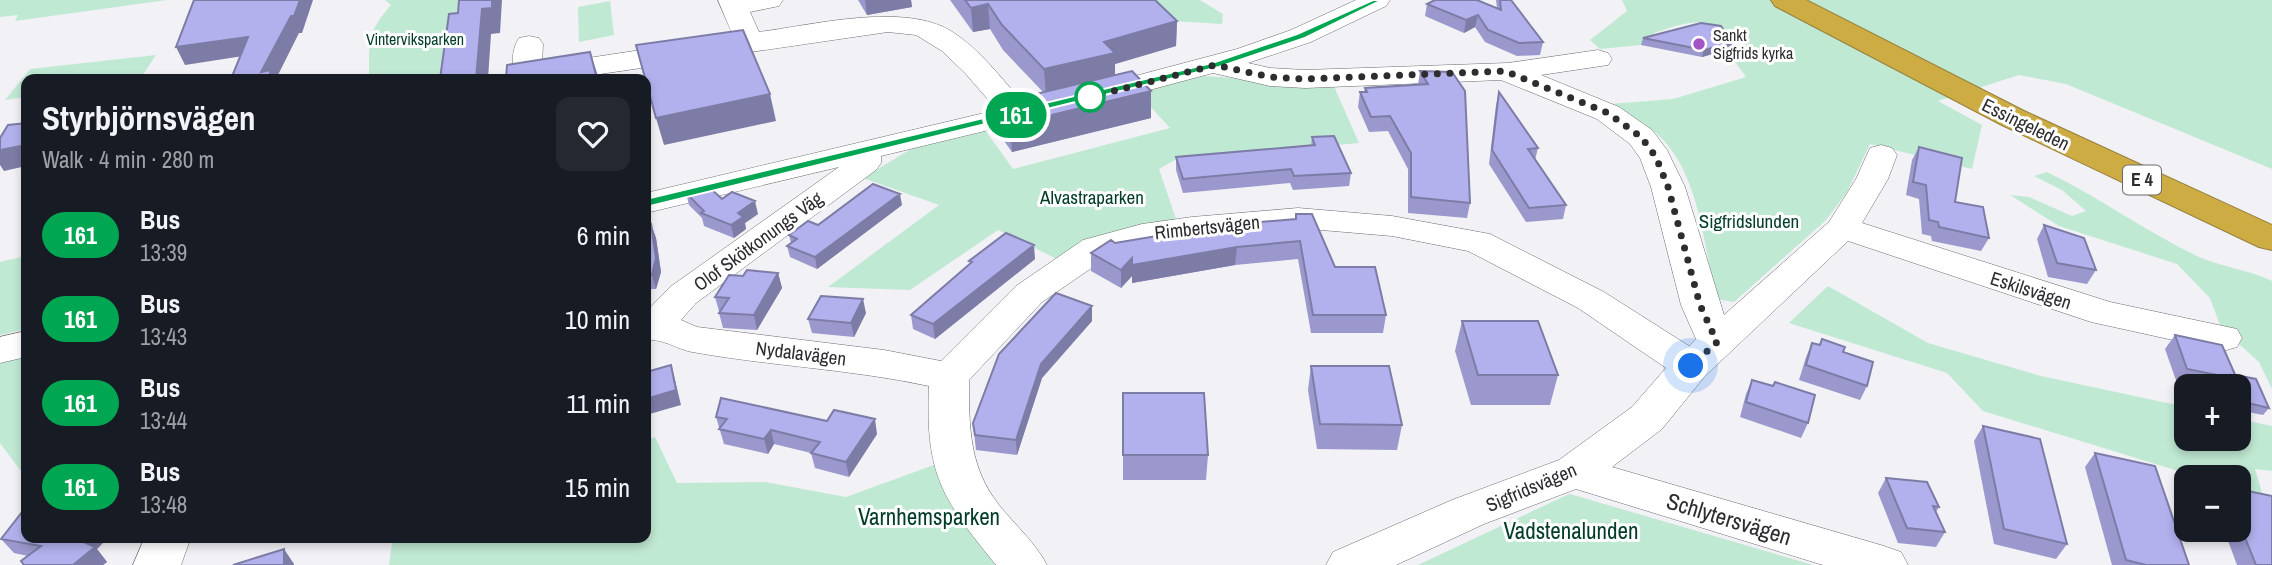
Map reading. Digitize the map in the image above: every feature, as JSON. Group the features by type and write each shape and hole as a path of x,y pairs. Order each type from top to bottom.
{"highway":[{"name":"Essingeleden","path":"1784,0 2013,118 2272,239"},
{"name":"Essingeleden","path":"1830,0 2046,108 2272,210"}],"street":[{"path":"750,42 733,3 770,0"},
{"path":"651,202 1215,65 1301,36 1377,0"},
{"path":"546,74 750,42 888,24 924,29 954,47 1017,115"},
{"path":"529,44 527,71 537,74"},
{"path":"1215,65 1259,76 1304,79 1505,71 1598,59"},
{"path":"1505,71 1608,113 1641,137 1656,157 1668,187 1700,305 1704,354"},
{"name":"Olof Skötkonungs Väg","path":"651,326 683,295 865,163 865,152"},
{"name":"Sigfridsvägen","path":"1350,565 1468,513 1574,472 1647,418 1704,354 1842,228 1872,180 1881,155"},
{"name":"Rimbertsvägen","path":"948,377 1029,294 1096,248 1142,235 1192,227 1298,218 1392,226 1478,242 1704,354"},
{"name":"Eskilsvägen","path":"1842,228 2104,313 2223,338"},
{"name":"Nydalavägen","path":"651,326 690,340 884,363 948,377"},
{"path":"0,349 21,345"},
{"path":"948,377 949,431 954,464 966,493 1023,565"},
{"name":"Schlytersvägen","path":"1574,472 1884,565"},
{"path":"157,565 166,543"}],"green space":[{"path":"0,0 167,0 15,21 18,15 0,17"},
{"name":"Vinterviksparken","path":"385,0 462,0 450,74 369,74 373,32 391,5"},
{"path":"1154,0 1200,0 1223,14 1222,24 1175,21"},
{"name":"Sigfridslunden","path":"1622,0 2272,0 2272,169 2066,84 2019,75 1938,101 1982,125 1972,169 1870,144 1847,192 1826,220 1734,302 1716,299 1697,208 1680,164 1668,145 1652,130 1610,104 1673,99 1746,77 1733,59 1743,53 1743,43 1709,24 1691,23 1654,33 1651,44 1600,49 1590,40 1627,11"},
{"path":"610,1 614,35 579,42 578,7"},
{"path":"156,55 143,74 26,74 30,69"},
{"name":"Alvastraparken","path":"1204,76 1333,84 1359,143 1175,160 1159,169 1177,222 1059,260 998,230 910,290 828,287 939,205 863,178 911,149 985,130 1013,169 1170,128 1137,92"},
{"path":"21,80 21,98 5,100"},
{"path":"2047,172 2199,257 2272,281 2272,389 2259,362 2221,328 2210,298 2177,264 2059,226 2010,195 2029,197 2072,216 2086,211 2062,190 2034,176"},
{"path":"21,257 21,330 0,335 0,262"},
{"path":"1828,286 1928,343 2041,376 2174,404 2174,451 2251,451 2251,422 2272,426 2272,471 2255,469 2263,496 2251,493 2251,465 2174,465 2174,470 1983,411 1947,373 1789,323"},
{"path":"21,354 21,471 0,443 0,359"},
{"name":"Varnhemsparken","path":"655,437 677,483 765,482 846,497 953,458 1007,565 389,565 392,543 651,543 651,438"},
{"name":"Vadstenalunden","path":"1570,494 1813,565 1418,565"}],"building":[{"path":"194,0 300,0 294,16 291,16 261,72 271,70 270,74 233,74 248,37 176,47"},
{"path":"459,0 492,0 492,8 482,9 476,74 441,74 449,14 458,13"},
{"path":"965,0 1155,0 1177,21 1104,42 1115,53 1044,69 1002,25 988,4 971,8"},
{"path":"1435,0 1477,0 1501,10 1500,0 1511,0 1543,42 1519,43 1488,30 1478,15 1466,20 1427,4"},
{"path":"1701,23 1721,26 1732,43 1704,50 1643,38"},
{"path":"743,30 770,94 656,118 651,100 651,74 644,74 636,45"},
{"path":"590,52 596,74 506,74 507,65"},
{"path":"1132,71 1151,91 1010,125 994,104"},
{"path":"1420,71 1452,72 1465,91 1470,203 1411,197 1411,153 1390,116 1371,117 1360,92 1367,92 1365,88 1428,84"},
{"path":"1499,92 1538,148 1528,149 1566,205 1529,208 1492,150"},
{"path":"21,124 21,146 0,150 0,138 8,125"},
{"path":"1334,136 1351,173 1294,176 1291,169 1183,179 1176,157 1315,145 1312,137"},
{"path":"1919,147 1962,158 1955,202 1983,207 1989,238 1939,227 1938,222 1929,220 1926,185 1913,182"},
{"path":"873,184 900,194 815,257 787,246 797,239 789,235 808,221 818,225"},
{"path":"709,187 722,199 732,192 755,201 738,213 743,217 731,225 701,213 704,211 686,193"},
{"path":"1296,214 1312,214 1335,267 1375,267 1386,315 1313,315 1300,241 1237,247 1132,265 1132,258 1121,270 1091,253 1111,240 1115,243 1187,231 1187,228 1296,219"},
{"path":"651,224 656,258 651,275"},
{"path":"2044,225 2084,238 2096,270 2057,263"},
{"path":"1006,233 1034,245 933,324 911,315 972,262 969,261"},
{"path":"747,270 778,273 754,315 719,313 729,298 715,297 729,275 743,276"},
{"path":"1056,293 1092,306 1041,364 1016,440 975,435 973,423 999,354"},
{"path":"821,296 863,299 851,323 808,319"},
{"path":"1462,321 1538,321 1558,375 1478,375"},
{"path":"2175,335 2222,345 2235,374 2212,374 2187,369"},
{"path":"1822,339 1845,347 1843,352 1873,362 1867,386 1806,365 1812,343 1820,345"},
{"path":"671,365 676,390 651,398 651,371"},
{"path":"1311,366 1389,366 1402,425 1320,424"},
{"path":"2251,378 2256,379 2269,408 2251,404"},
{"path":"1752,380 1773,386 1775,382 1815,395 1808,423 1746,402"},
{"path":"1123,393 1204,393 1208,455 1123,455"},
{"path":"721,398 827,421 834,410 875,419 846,462 811,453 820,442 771,430 764,439 719,429 727,419 716,417"},
{"path":"1983,426 2040,439 2067,544 2004,529"},
{"path":"2095,453 2155,466 2174,521 2174,542 2181,542 2189,565 2146,565 2126,560"},
{"path":"1886,478 1927,482 1939,507 1933,506 1945,532 1907,528"},
{"path":"2251,492 2272,496 2272,565 2256,565 2247,542 2251,542"},
{"path":"21,513 21,542 1,539"},
{"path":"24,543 86,543 95,547 73,565 24,565 21,561 41,546"},
{"path":"284,549 284,565 233,565"}],"bus line":[{"name":"161","path":"651,202 1215,65 1301,36 1377,0"}],"place":[{"name":"Sankt Sigfrids kyrka","path":"1699,44"}],"route":[{"path":"1090,97 1215,65 1270,77 1304,79 1505,71 1608,113 1641,137 1656,157 1668,187 1700,305 1717,342 1691,366"}]}
